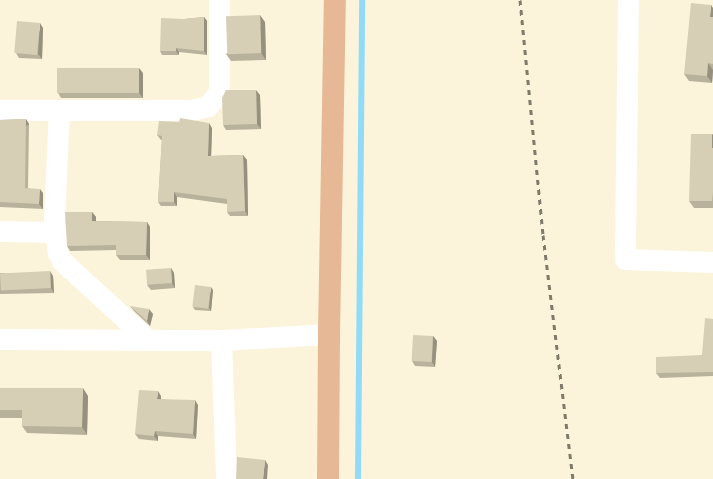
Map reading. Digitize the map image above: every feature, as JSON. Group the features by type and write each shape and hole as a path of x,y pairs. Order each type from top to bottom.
{"main road":[{"path":"328,479 335,0"}],"street":[{"path":"0,110 191,110 208,106 219,92 219,0"},
{"path":"628,0 625,259 713,262"},
{"path":"59,110 54,232 56,246 62,261 146,338"},
{"path":"0,231 54,232"},
{"path":"0,339 146,338 221,340 329,334"},
{"path":"221,340 226,479"}],"building":[{"path":"691,3 711,5 710,17 713,17 713,64 708,63 707,76 684,74"},
{"path":"260,15 261,53 227,54 226,16"},
{"path":"204,17 204,51 176,48 176,51 160,51 161,18 184,19"},
{"path":"17,21 40,23 37,55 14,53"},
{"path":"57,68 139,68 139,93 57,93"},
{"path":"226,90 256,90 257,124 223,125 222,98"},
{"path":"180,118 209,123 208,156 243,155 245,211 227,212 227,199 174,192 174,202 158,202 162,136 157,135 159,121 179,122"},
{"path":"26,119 25,188 40,189 39,204 0,202 0,120"},
{"path":"691,134 712,134 712,201 689,201"},
{"path":"65,212 92,212 92,221 147,222 146,255 116,255 116,245 67,246"},
{"path":"171,268 172,283 147,285 146,270"},
{"path":"50,271 51,288 1,291 0,274"},
{"path":"195,285 211,287 208,309 192,307"},
{"path":"130,306 149,309 147,321"},
{"path":"705,318 713,319 713,372 656,373 656,357 702,355"},
{"path":"413,335 433,336 432,362 412,361"},
{"path":"0,388 83,388 82,427 22,426 22,410 0,410"},
{"path":"139,390 158,391 157,399 195,400 193,434 155,431 154,436 135,434"},
{"path":"237,457 265,460 263,479 236,479"}],"waterway":[{"path":"358,479 362,0"}],"railway":[{"path":"520,0 543,235 573,479"}]}
